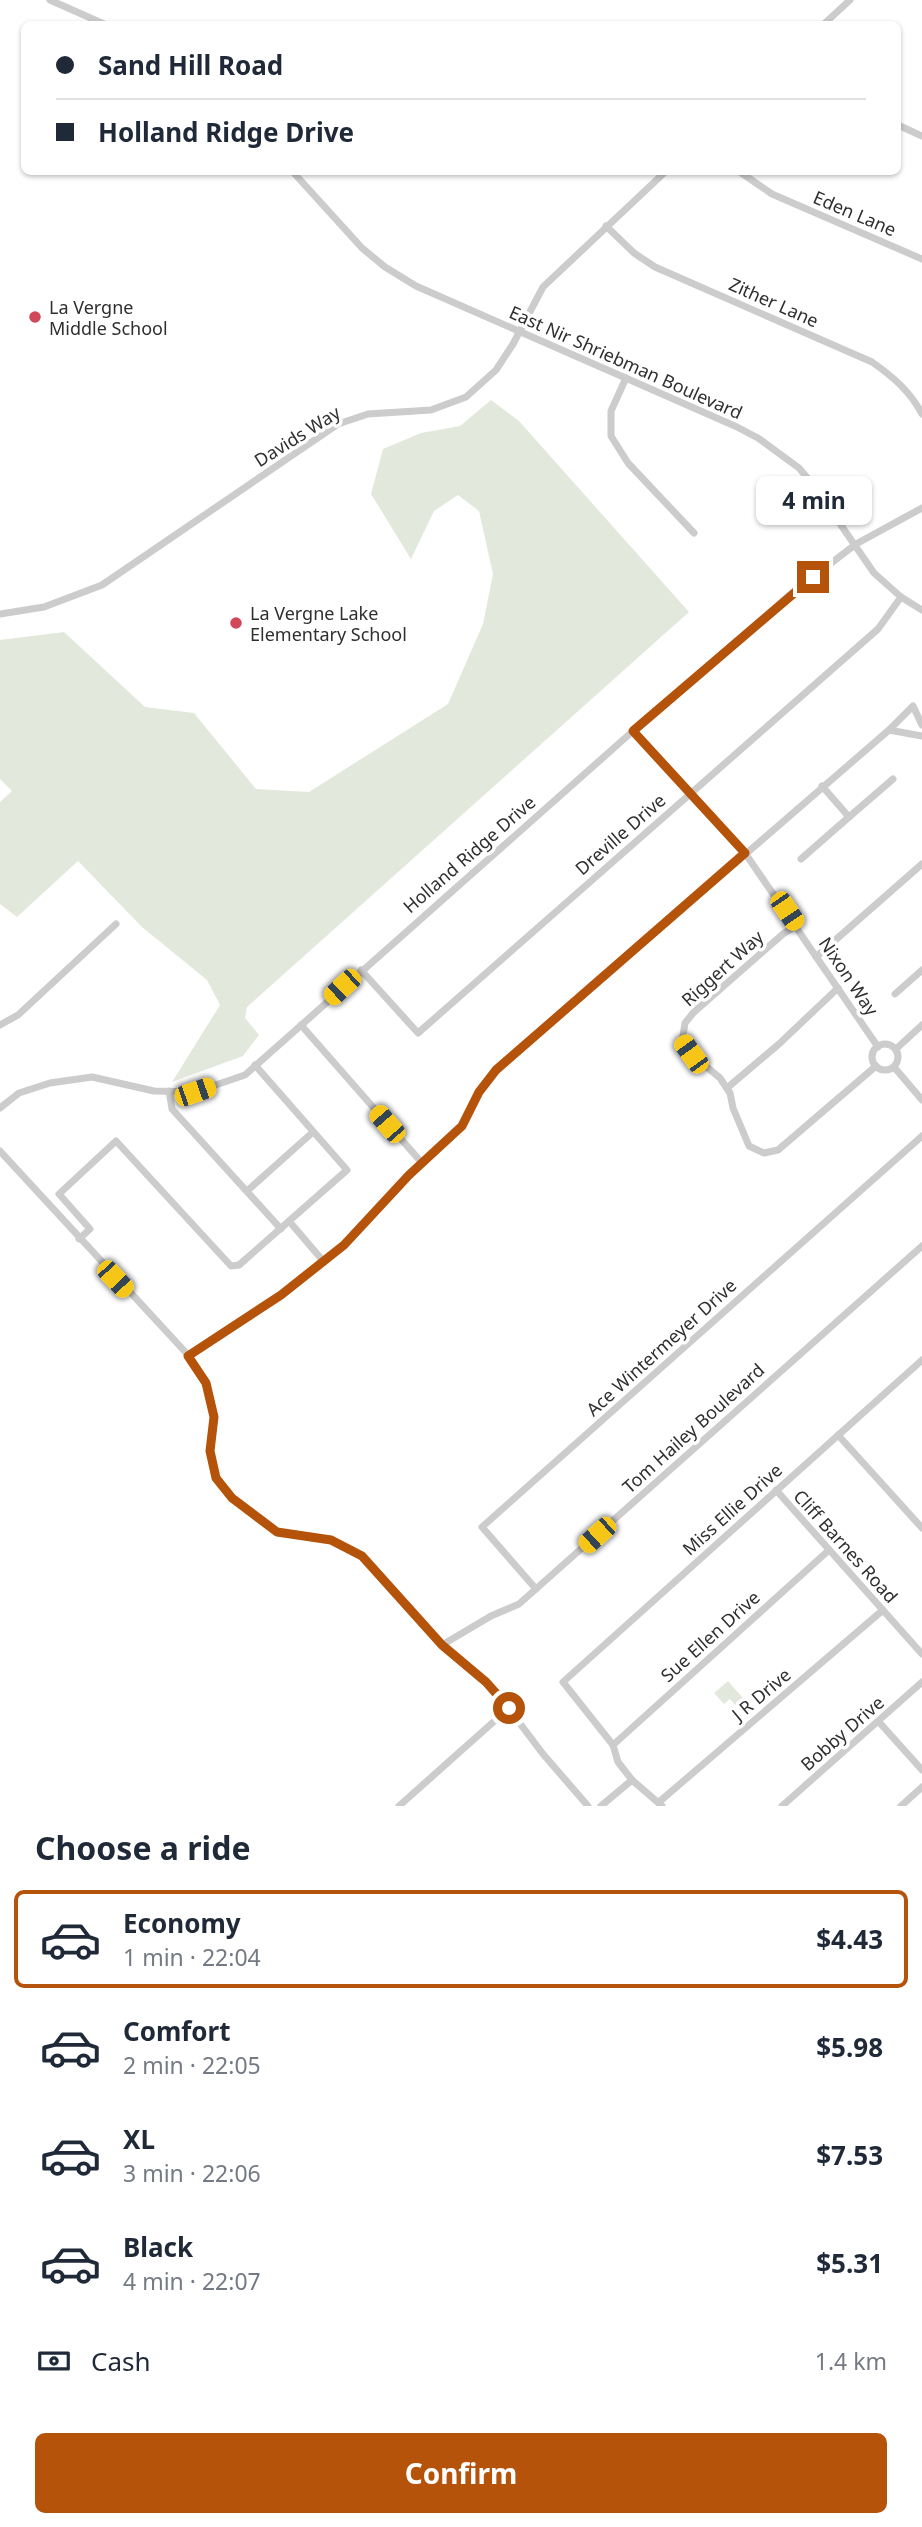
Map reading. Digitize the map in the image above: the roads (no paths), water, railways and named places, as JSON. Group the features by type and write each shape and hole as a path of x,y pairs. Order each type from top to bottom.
{"street":[{"path":"50,0 97,21"},
{"path":"827,21 850,0"},
{"path":"901,126 922,136"},
{"name":"East Nir Shriebman Boulevard","path":"296,175 341,227 385,267 432,294 735,426 780,453 799,468 814,486 874,573 901,597 922,610"},
{"name":"Davids Way","path":"0,614 44,607 102,585 338,424 368,414 431,410 466,397 496,370 543,286 662,175"},
{"name":"Eden Lane","path":"744,175 772,194 922,259"},
{"name":"Zither Lane","path":"606,226 634,253 655,267 872,362 895,379 915,401 922,414"},
{"path":"626,378 611,411 611,436 628,463 694,533"},
{"name":"Holland Ridge Drive","path":"0,1108 19,1093 50,1083 92,1077 154,1091 195,1092 245,1075 361,970 791,594 856,544 922,509"},
{"name":"Dreville Drive","path":"361,970 418,1033 878,629 901,597"},
{"path":"188,1356 281,1295 324,1262 462,1126 479,1092 496,1070 889,730 913,706 922,725"},
{"path":"889,730 922,736"},
{"name":"Nixon Way","path":"633,731 745,853 878,1046"},
{"path":"802,859 893,779"},
{"path":"822,786 849,817"},
{"path":"816,957 922,864"},
{"path":"0,1026 18,1015 116,924"},
{"name":"Riggert Way","path":"727,1088 682,1042 685,1023 783,934 797,925"},
{"path":"895,994 922,970"},
{"path":"838,988 779,1044 727,1088 750,1146 764,1153 778,1150 876,1066"},
{"path":"302,1025 422,1163"},
{"path":"895,1049 922,1025"},
{"path":"888,1045 895,1049 898,1057 894,1067 884,1070 876,1066 872,1055 878,1046 888,1045"},
{"path":"79,1239 90,1229 59,1194 116,1141 231,1266 239,1265 347,1170 255,1065"},
{"path":"894,1067 922,1100"},
{"path":"169,1091 172,1109 281,1229"},
{"path":"247,1191 313,1132"},
{"name":"Ace Wintermeyer Drive","path":"536,1589 482,1527 922,1136"},
{"path":"0,1151 188,1356 206,1383 214,1417 210,1451 216,1478 232,1498 277,1532 331,1540 362,1556 442,1645 486,1682 588,1806"},
{"path":"289,1222 324,1262"},
{"name":"Tom Hailey Boulevard","path":"442,1645 491,1616 519,1604 922,1246"},
{"name":"Miss Ellie Drive","path":"613,1745 563,1682 775,1490 921,1363"},
{"path":"838,1435 922,1528"},
{"name":"Cliff Barnes Road","path":"775,1490 922,1654"},
{"name":"Sue Ellen Drive","path":"613,1745 829,1549"},
{"name":"J R Drive","path":"660,1804 883,1610"},
{"name":"Bobby Drive","path":"782,1806 922,1682"},
{"path":"398,1806 509,1708"},
{"path":"878,1722 922,1770"},
{"path":"613,1745 618,1762 632,1780 660,1804"},
{"path":"601,1806 632,1780"},
{"path":"901,1806 922,1787"}],"place":[{"name":"La Vergne Middle School","path":"35,317"},
{"name":"La Vergne Lake Elementary School","path":"236,623"}]}
